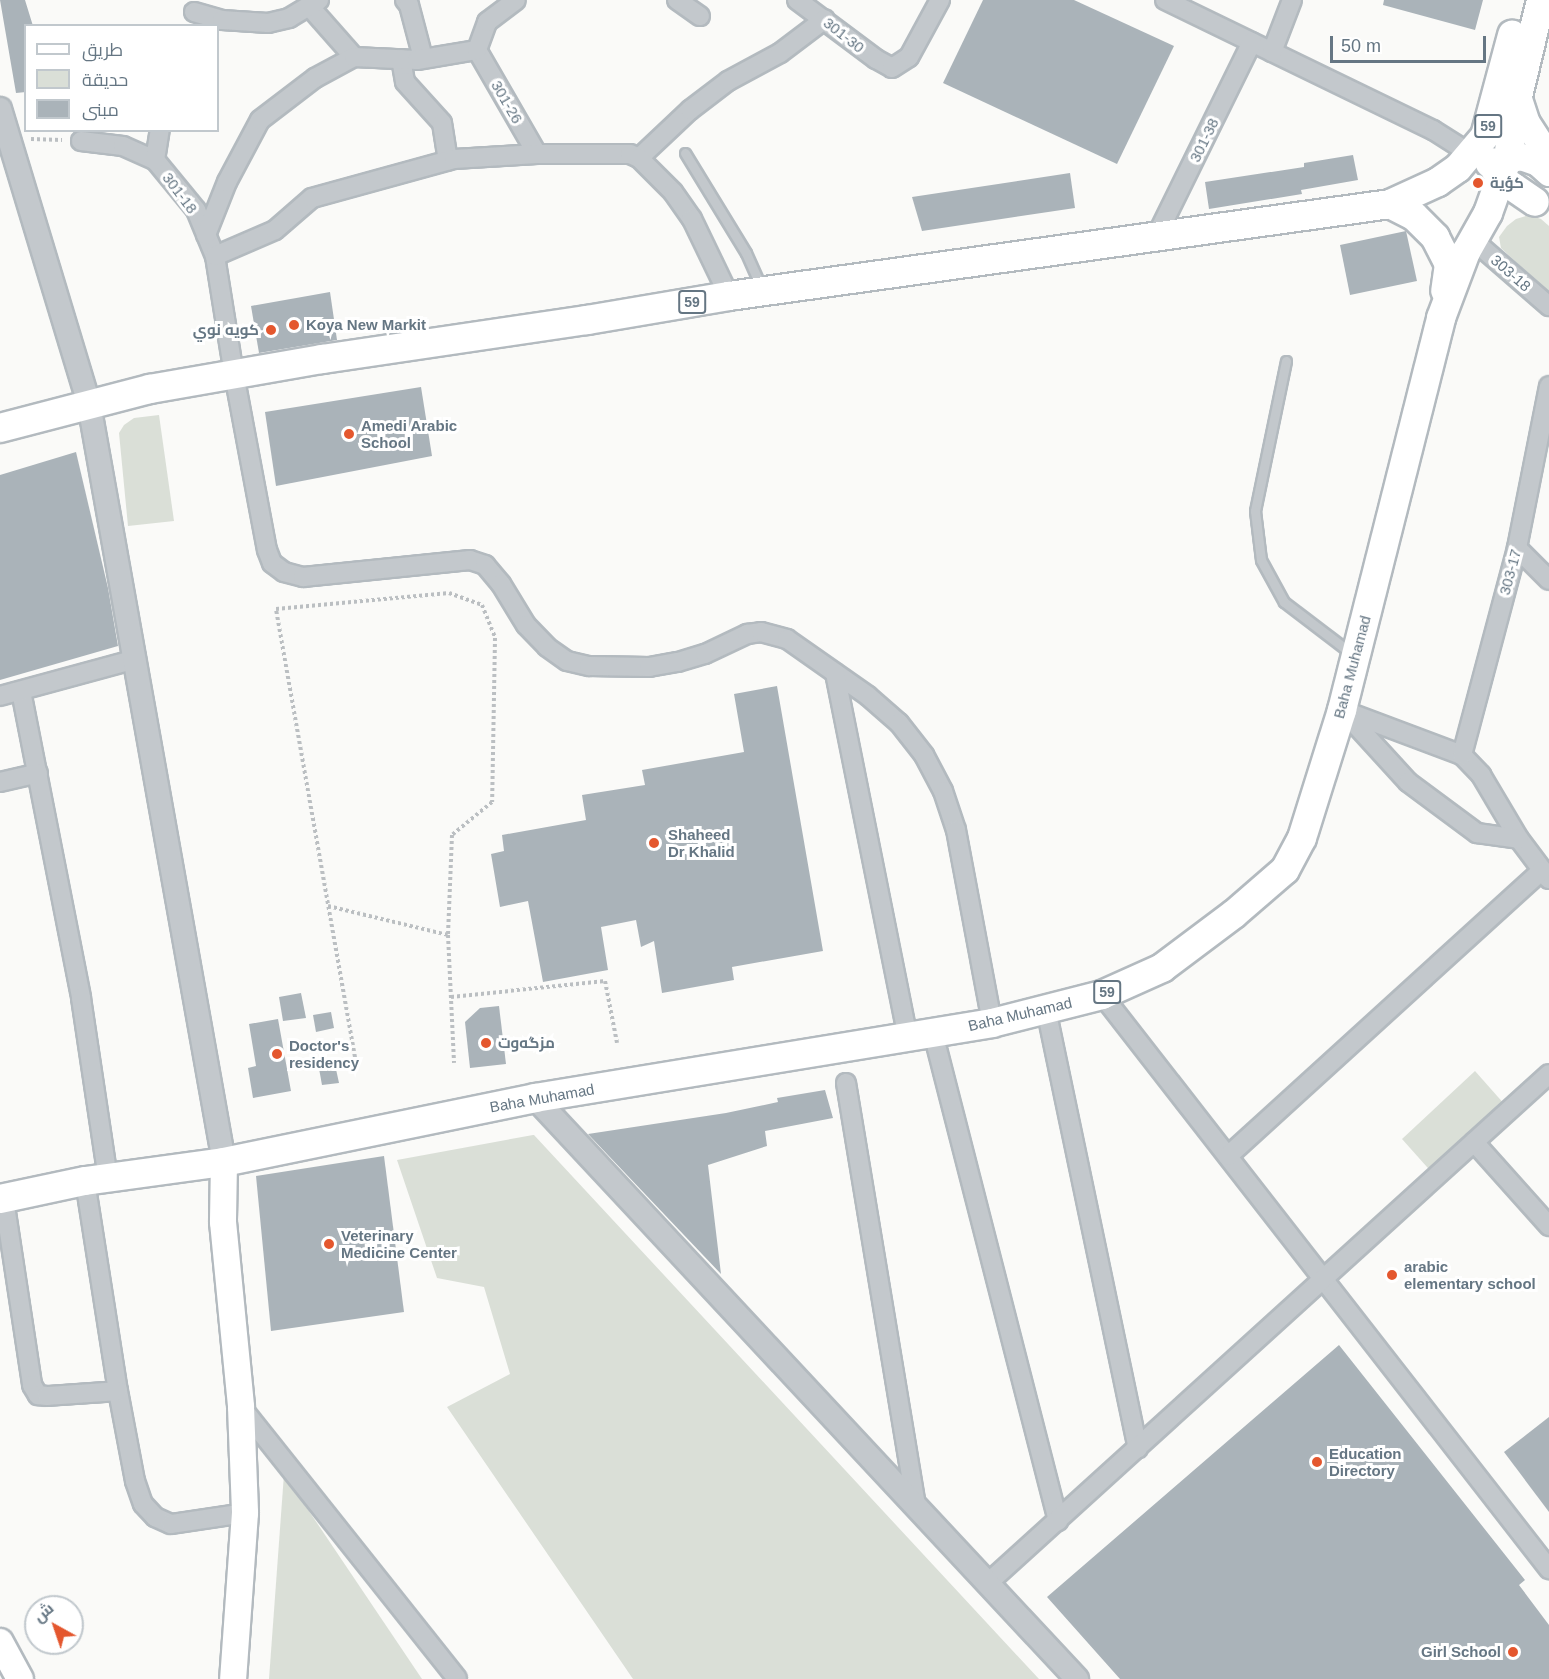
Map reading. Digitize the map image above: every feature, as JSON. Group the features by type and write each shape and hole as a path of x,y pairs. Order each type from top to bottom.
{"main road":[{"name":"59","path":"0,429 150,389 234,374 763,291 1390,204 1438,182 1497,141 1522,0"},
{"name":"Baha Muhamad","path":"2,1199 97,1180 224,1162 535,1098 992,1023 1102,995 1162,968 1258,894 1285,870 1302,838 1342,710 1441,318 1473,240 1488,213 1497,141 1540,0"},
{"path":"1497,141 1527,123 1549,157"},
{"path":"1497,141 1521,158 1538,163 1549,173"},
{"path":"1497,141 1542,205"},
{"path":"1488,213 1502,200 1519,198 1542,205"},
{"path":"1390,204 1414,216 1436,237 1449,264 1441,318"},
{"path":"224,1162 223,1222 241,1407 245,1513 233,1679"},
{"path":"0,1642 20,1679"}],"street":[{"path":"405,0 409,5 423,58"},
{"path":"206,235 227,182 260,120 315,78 354,57 423,58 477,50 487,22 516,0"},
{"path":"677,0 700,16"},
{"name":"301-30","path":"797,0 821,11 876,59 892,68 909,57 940,0"},
{"path":"1165,0 1433,130 1497,141"},
{"path":"1272,52 1292,0"},
{"path":"194,13 222,20 268,23 289,18 314,3 354,57"},
{"path":"639,159 690,110 728,81 780,53 821,11"},
{"name":"301-38","path":"1156,237 1252,42"},
{"name":"301-26","path":"477,50 537,154"},
{"path":"401,59 405,82 442,123 448,161"},
{"path":"0,110 89,404 224,1162"},
{"path":"155,160 160,132"},
{"name":"301-18","path":"81,141 123,146 155,160 196,210 215,256 234,374 267,549 272,563 284,572 303,578 470,560 485,564 501,584 526,625 547,647 567,661 589,666 649,667 687,660 747,634 761,632 787,639 868,696 899,723 924,755 943,791 956,830 992,1023"},
{"path":"215,256 275,230 312,198 448,161 537,154 630,154 639,159 674,192 692,219 729,296"},
{"name":"303-18","path":"1473,240 1549,306"},
{"name":"303-17","path":"1462,755 1517,548 1549,386"},
{"path":"1517,548 1549,579"},
{"path":"0,696 136,659"},
{"path":"835,673 920,1036 1058,1521"},
{"path":"21,691 81,998 118,1391 135,1481 143,1504 155,1517 171,1524 245,1513"},
{"path":"1228,1156 1545,875 1519,839 1481,775 1462,755 1342,710"},
{"path":"1342,710 1408,782 1477,833 1519,839"},
{"path":"0,782 38,773"},
{"path":"1102,995 1549,1569"},
{"path":"1046,1009 1138,1448"},
{"path":"988,1583 1549,1074"},
{"path":"846,1083 916,1506"},
{"path":"535,1098 1077,1679"},
{"path":"1474,1142 1549,1226"},
{"path":"2,1199 32,1385 38,1395 118,1391"},
{"path":"241,1407 458,1679"}],"lane":[{"path":"685,153 746,253 763,291"},
{"path":"1286,361 1255,511 1261,560 1284,602 1355,656"}],"path":[{"path":"8,138 81,141"},
{"path":"356,1063 276,609 449,593 482,605 495,638 492,802 453,835 448,935 454,1063"},
{"path":"328,906 448,935"},
{"path":"451,998 605,981 617,1043"}],"green space":[{"path":"1529,215 1541,219 1549,226 1549,293 1501,248 1499,237 1507,226 1516,219"},
{"path":"159,415 174,521 128,526 119,433 124,425 134,418"},
{"path":"1475,1071 1506,1106 1435,1176 1402,1139"},
{"path":"534,1135 1039,1679 633,1679 447,1407 510,1374 484,1287 437,1278 397,1160"},
{"path":"284,1474 422,1679 269,1679"}],"building":[{"path":"0,0 25,0 32,24 24,24 24,92 16,93"},
{"path":"983,0 1074,0 1174,46 1117,164 943,83"},
{"path":"1384,0 1483,0 1475,30 1383,5"},
{"path":"1353,155 1358,180 1301,190 1302,194 1209,209 1205,182 1304,167 1304,163"},
{"path":"1070,173 1075,208 922,231 912,197"},
{"path":"1406,231 1417,281 1350,295 1340,245"},
{"name":"Koya New Markit","path":"330,292 337,340 259,353 251,306"},
{"name":"Amedi Arabic School","path":"421,387 432,456 276,486 265,412"},
{"path":"76,452 108,588 118,646 0,680 0,475"},
{"name":"Shaheed Dr Khalid","path":"777,686 823,951 732,967 734,980 662,993 654,941 641,947 636,920 601,927 608,970 543,982 528,901 500,907 491,854 504,851 502,835 586,820 582,795 645,785 642,770 744,752 734,694"},
{"path":"301,993 306,1018 283,1021 279,997"},
{"name":"مزگه‌وت","path":"499,1006 506,1064 470,1068 465,1022 480,1008"},
{"path":"331,1012 334,1028 316,1032 313,1015"},
{"path":"278,1019 291,1091 253,1098 248,1068 256,1066 249,1024"},
{"path":"334,1060 339,1083 322,1085 318,1063"},
{"path":"825,1090 833,1118 765,1131 767,1146 708,1165 721,1274 588,1134 726,1113 778,1102 777,1098"},
{"name":"Veterinary Medicine Center","path":"384,1156 404,1312 271,1331 256,1176"},
{"name":"Education Directory","path":"1339,1345 1525,1580 1519,1585 1549,1625 1549,1679 1120,1679 1047,1597"},
{"path":"1549,1417 1549,1512 1504,1452"}],"place":[{"name":"كؤية","path":"1478,183"},
{"name":"Koya New Markit","path":"294,325"},
{"name":"كويه نوي","path":"271,330"},
{"name":"Amedi Arabic School","path":"349,434"},
{"name":"Shaheed Dr Khalid","path":"654,843"},
{"name":"مزگه‌وت","path":"486,1043"},
{"name":"Doctor's residency","path":"277,1054"},
{"name":"Veterinary Medicine Center","path":"329,1244"},
{"name":"arabic elementary school","path":"1392,1275"},
{"name":"Education Directory","path":"1317,1462"},
{"name":"Girl School","path":"1513,1652"}]}
